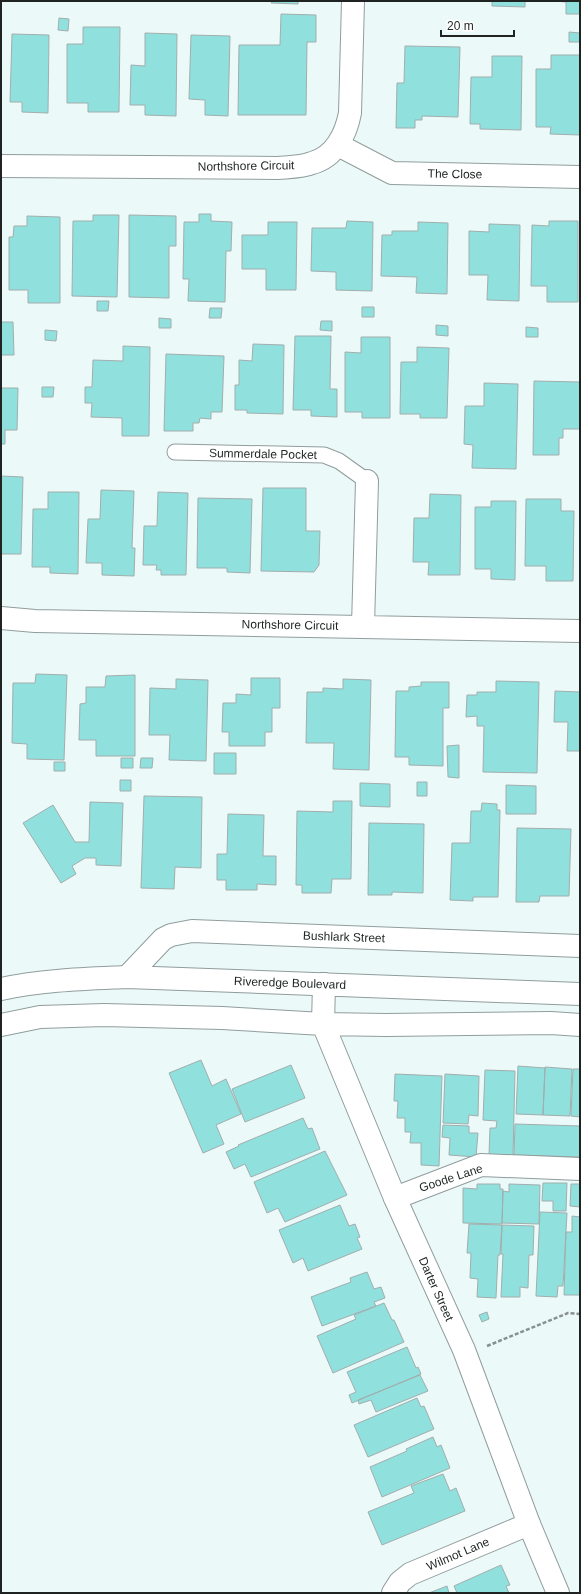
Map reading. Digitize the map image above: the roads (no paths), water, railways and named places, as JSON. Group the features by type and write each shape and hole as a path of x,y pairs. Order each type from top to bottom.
{"street":[{"name":"Northshore Circuit","path":"1,166 278,168 312,163 327,156 338,144 347,129 350,113 353,1"},
{"name":"The Close","path":"338,144 392,173 580,177"},
{"name":"Summerdale Pocket","path":"363,626 367,481"},
{"name":"Northshore Circuit","path":"1,618 34,621 580,631"},
{"name":"Bushlark Street","path":"127,977 163,938 192,931 580,946"},
{"path":"1,975 30,983"},
{"name":"Riveredge Boulevard","path":"1,989 30,983 68,979 127,977 580,994"},
{"name":"Darter Street","path":"324,984 323,1024 395,1198 464,1350 529,1524 558,1593"},
{"path":"1,1025 40,1017 66,1015 222,1018 386,1026 551,1023 580,1025"},
{"name":"Goode Lane","path":"395,1198 481,1165 580,1169"},
{"name":"Wilmot Lane","path":"393,1593 400,1582 410,1574 529,1524"}],"lane":[{"name":"Summerdale Pocket","path":"175,452 324,455 339,461 367,481"}]}
